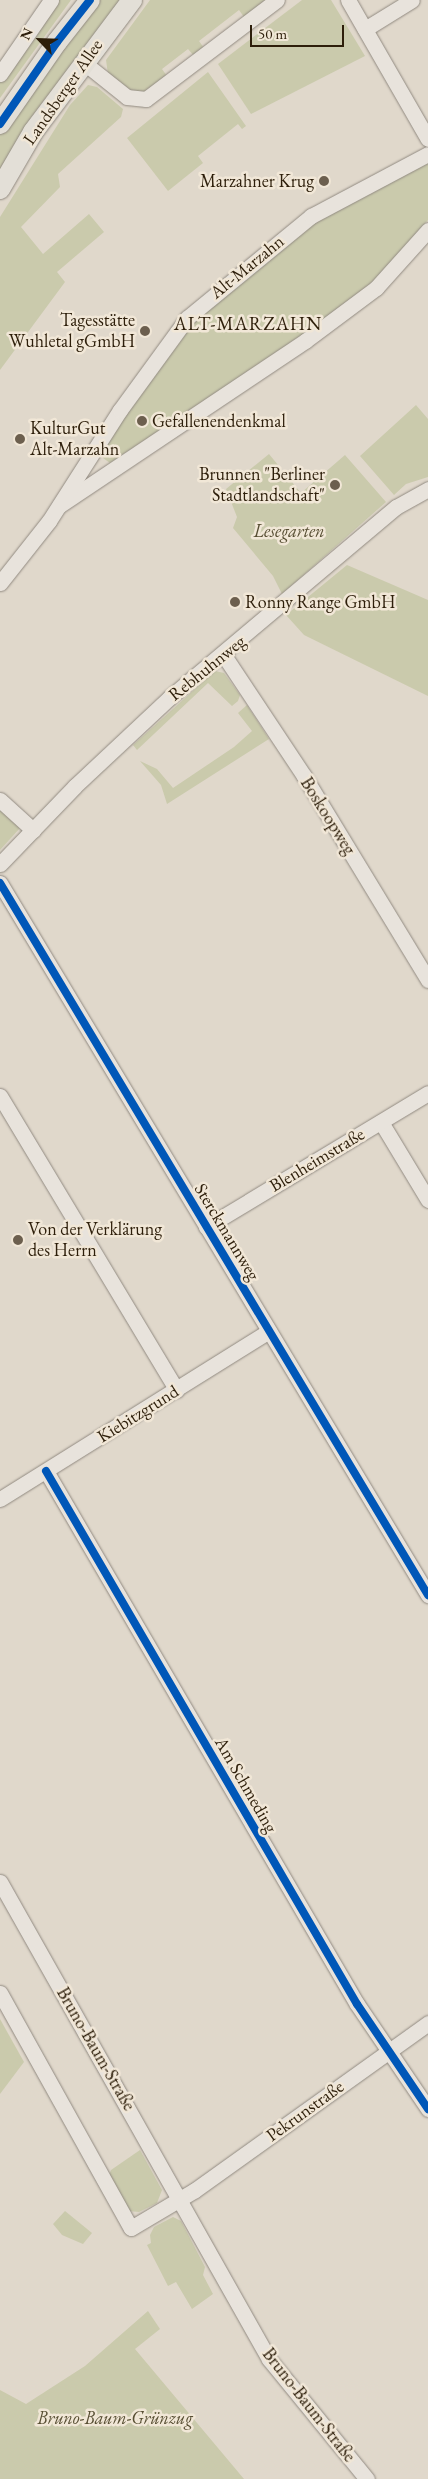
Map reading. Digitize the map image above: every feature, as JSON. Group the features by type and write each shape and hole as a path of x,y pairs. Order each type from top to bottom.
{"main road":[{"name":"Landsberger Allee","path":"0,124 57,42 90,0"},
{"name":"Landsberger Allee","path":"0,189 33,132 83,62 132,0"}],"street":[{"path":"0,74 51,0"},
{"path":"83,62 127,97 146,99 277,0"},
{"path":"348,0 428,139"},
{"path":"365,29 412,0"},
{"name":"Alt-Marzahn","path":"0,583 60,505 91,453 173,333 187,318 311,216 428,154"},
{"name":"Alt-Marzahn","path":"60,505 305,341 376,288 428,230"},
{"path":"91,453 107,473"},
{"name":"Rebhuhnweg","path":"0,864 75,786 169,698 396,507 428,489"},
{"name":"Boskoopweg","path":"223,654 304,776 428,980"},
{"path":"0,800 34,830"},
{"name":"Sterckmannweg","path":"0,883 428,1595"},
{"name":"Blenheimstraße","path":"206,1227 428,1093"},
{"path":"0,1096 177,1390"},
{"path":"381,1122 428,1200"},
{"name":"Kiebitzgrund","path":"2,1496 46,1471 269,1331"},
{"name":"Am Schmeding","path":"46,1471 386,2052 428,2109"},
{"name":"Bruno-Baum-Straße","path":"0,1882 5,1904 181,2198 270,2359 366,2479"},
{"path":"0,1993 131,2228 181,2198"},
{"name":"Pekrunstraße","path":"181,2198 428,2023"}],"green space":[{"path":"56,0 71,0 0,98 0,83"},
{"path":"97,0 123,0 0,174 0,133"},
{"path":"150,0 268,0 244,17 239,10 199,41 204,48 194,56 188,49 162,69 167,76 145,93 132,93 108,74 106,60"},
{"path":"302,0 331,0 365,56 251,114 218,64"},
{"path":"208,72 246,126 242,129 238,124 198,156 203,163 168,191 127,138"},
{"path":"88,85 97,87 123,109 121,117 58,174 60,187 21,227 43,254 89,214 104,232 57,272 65,282 0,370 0,217 70,105"},
{"path":"428,161 428,220 381,275 305,336 110,463 103,458 100,452 176,336 307,226"},
{"path":"416,405 428,419 428,477 406,484 394,495 360,456"},
{"name":"Lesegarten","path":"269,454 301,493 345,455 386,502 282,594 273,576 233,528 237,517 226,489"},
{"path":"347,565 428,600 428,696 304,635 286,615"},
{"path":"215,671 224,673 240,695 238,701 232,706 208,683 137,750 133,745"},
{"path":"247,705 269,739 167,804 161,785 140,761 157,769 173,788 234,747 252,731 238,713"},
{"path":"0,809 21,827 0,850"},
{"path":"0,2019 24,2062 0,2094"},
{"path":"140,2150 162,2190 157,2203 139,2212 128,2211 109,2176 111,2170"},
{"path":"65,2211 92,2233 83,2244 62,2235 53,2224"},
{"path":"173,2217 181,2221 191,2240 205,2267 203,2275 213,2294 192,2309 176,2282 168,2286 147,2245 151,2243 150,2235 154,2227"},
{"name":"Bruno-Baum-Grünzug","path":"148,2311 160,2329 135,2349 244,2479 0,2479 0,2390 26,2404 85,2366"}],"cycle path":[{"path":"0,124 57,42 90,0"},
{"path":"0,883 428,1595"},
{"path":"46,1471 357,2004 428,2109"}],"place":[{"name":"Marzahner Krug","path":"324,181"},
{"name":"Tagesstätte Wuhletal gGmbH","path":"145,331"},
{"name":"Gefallenendenkmal","path":"142,421"},
{"name":"KulturGut Alt-Marzahn","path":"20,439"},
{"name":"Brunnen \"Berliner Stadtlandschaft\"","path":"335,485"},
{"name":"Ronny Range GmbH","path":"235,602"},
{"name":"Von der Verklärung des Herrn","path":"18,1240"}],"district":[{"name":"ALT-MARZAHN","path":"248,324"}]}
